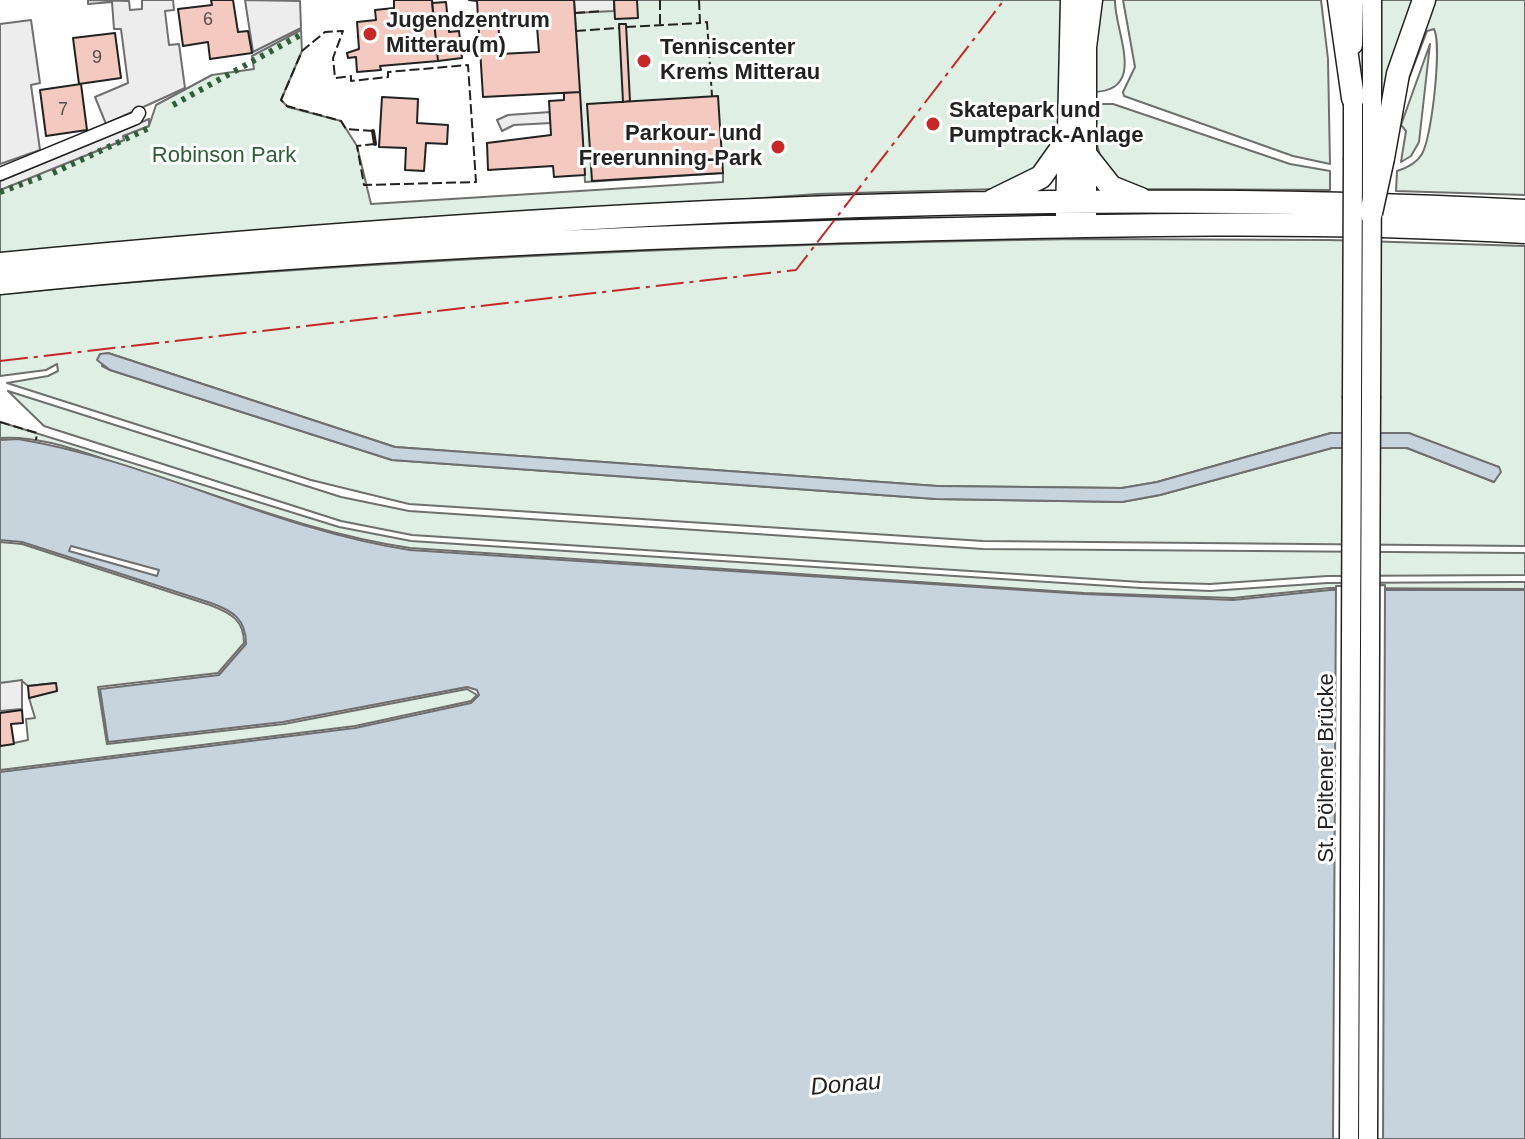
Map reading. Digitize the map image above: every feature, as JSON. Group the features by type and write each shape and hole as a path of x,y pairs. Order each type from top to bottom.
{"highway":[{"path":"1072,0 1069,138 1076,215"},
{"path":"1076,215 1085,154 1085,47 1091,0"},
{"path":"1339,0 1353,98"},
{"path":"1371,213 1369,158 1424,0"},
{"path":"983,205 1041,177 1069,138"},
{"path":"1085,154 1111,187 1153,204"},
{"path":"0,264 513,224 983,205 1076,215 1153,204 1525,232"},
{"path":"0,283 240,262 554,241 1076,215 1525,211"}],"main road":[{"path":"1354,0 1353,98 1369,158"},
{"path":"1361,398 1372,0"},
{"path":"1361,398 1371,213"},
{"name":"St. Pöltener Brücke","path":"1349,1139 1361,398"},
{"name":"St. Pöltener Brücke","path":"1361,398 1368,1139"}],"street":[{"path":"0,174 136,118 139,113"}],"green space":[{"name":"Robinson Park","path":"574,0 1064,0 1058,139 1042,165 999,189 817,194 0,254 0,190 124,140 122,136 149,126 156,105 212,75 254,69 252,56 301,30 302,51 281,100 288,107 341,121 357,146 371,204 723,182 723,173 585,182"},
{"path":"1097,0 1115,0 1124,71 1120,82 1109,89 1092,92"},
{"path":"1123,0 1321,0 1328,59 1330,164 1293,156 1124,96 1135,67"},
{"path":"1380,0 1414,0 1382,111 1380,102"},
{"path":"1433,0 1525,0 1525,195 1396,191 1397,171 1420,157 1429,129 1437,52 1434,29 1427,31 1398,107"},
{"path":"1430,44 1419,142 1411,156 1401,162 1406,131 1401,125"},
{"path":"1093,104 1113,104 1290,164 1330,171 1330,190 1140,189 1125,184 1106,168 1101,157"},
{"path":"1329,240 1525,246 1525,546 983,541 409,504 311,480 7,383 48,376 58,371 57,364 46,370 0,376 0,294 404,263 942,241","holes":["108,353 395,447 937,486 1122,488 1157,482 1331,433 1405,448 1332,448 1160,495 1122,502 936,499 392,460 102,366","1409,449 1499,467 1494,482"]},
{"path":"8,391 341,497 409,511 983,549 1525,553 1525,575 1327,576 1210,584 1141,582 412,535 341,521 44,426"},
{"path":"0,422 339,527 411,541 1210,591 1327,583 1525,582 1525,589 1330,588 1233,598 1084,593 410,548 304,524 67,447 34,440 0,438"},
{"path":"0,542 22,544 210,605 230,614 242,628 244,643 218,673 98,687 107,744 284,724 467,689 477,695 471,701 355,726 0,770 0,746 28,740 26,719 35,718 29,698 57,690 55,683 28,686 22,681 0,683"}],"shaded area":[{"path":"88,0 129,1 130,10 142,9 142,0 173,0 174,10 165,11 169,45 179,44 185,88 106,124 95,97 128,83 121,29 114,29 112,2 88,4"},
{"path":"245,0 300,1 301,28 253,52"},
{"path":"574,0 614,0 614,11 575,13"},
{"path":"31,20 40,83 31,85 40,150 0,164 0,24"},
{"path":"550,112 551,123 514,125 502,131 497,120 508,115"},
{"path":"149,119 149,126 123,136 124,140 0,190 0,181"},
{"path":"22,680 22,709 0,711 0,683"}],"water":[{"path":"108,353 395,447 937,486 1122,488 1157,482 1331,433 1409,433 1499,467 1501,472 1494,482 1407,448 1332,448 1160,495 1122,502 936,499 392,460 110,370 97,360 100,354"},
{"name":"Donau","path":"18,439 117,463 311,527 410,550 1084,594 1233,600 1330,590 1525,590 1525,1139 0,1139 0,772 355,728 471,703 479,695 477,690 467,687 283,722 108,742 100,689 219,675 246,644 244,628 232,613 211,603 22,542 0,540 0,440"}],"pier":[{"path":"71,546 159,570 157,576 69,551"},
{"path":"1385,585 1383,1139 1333,1139 1336,586"}],"building":[{"path":"211,0 233,0 238,32 248,31 252,53 210,59 208,42 183,46 178,9 212,5"},
{"path":"394,0 432,0 438,61 380,66 381,70 357,72 356,57 348,58 347,53 359,49 357,22 376,20 375,10 394,8"},
{"path":"469,0 574,0 580,92 483,97 477,1","holes":["536,14 539,52 500,54 498,16"]},
{"path":"614,0 637,0 638,18 615,19"},
{"path":"446,2 449,32 459,31 462,58 438,61 432,3"},
{"path":"619,24 626,24 630,101 623,102"},
{"path":"115,33 121,78 79,84 73,38"},
{"path":"81,84 87,130 46,136 40,90"},
{"path":"580,92 585,175 554,177 553,166 488,170 487,143 551,135 549,101 564,100 564,93"},
{"path":"718,96 723,173 592,181 587,104"},
{"path":"382,97 418,99 417,123 448,125 447,144 426,143 424,171 405,170 406,148 379,147"},
{"path":"56,683 57,691 29,698 28,686"},
{"path":"22,710 23,723 11,724 14,744 0,746 0,713"}],"hedge":[{"path":"173,105 304,33"},
{"path":"53,173 149,128"},
{"path":"0,192 41,177"}],"fence":[{"path":"660,0 660,25"},
{"path":"699,0 700,23 707,22 712,96"},
{"path":"575,13 603,11"},
{"path":"626,27 700,23"},
{"path":"576,31 619,28"},
{"path":"373,131 346,129 341,121 287,106 281,100 302,51 325,32 343,31 333,58 335,78 351,76 351,81 388,77 388,72 468,65 476,182 364,185 357,146 375,144"},
{"path":"0,422 37,433 36,440"}],"wall":[{"path":"373,131 375,144"}],"power":[{"path":"0,361 796,270 1004,0"}],"place":[{"name":"Jugendzentrum Mitterau(m)","path":"370,34"},
{"name":"Tenniscenter Krems Mitterau","path":"644,61"},
{"name":"Skatepark und Pumptrack-Anlage","path":"933,124"},
{"name":"Parkour- und Freerunning-Park","path":"778,147"}]}
